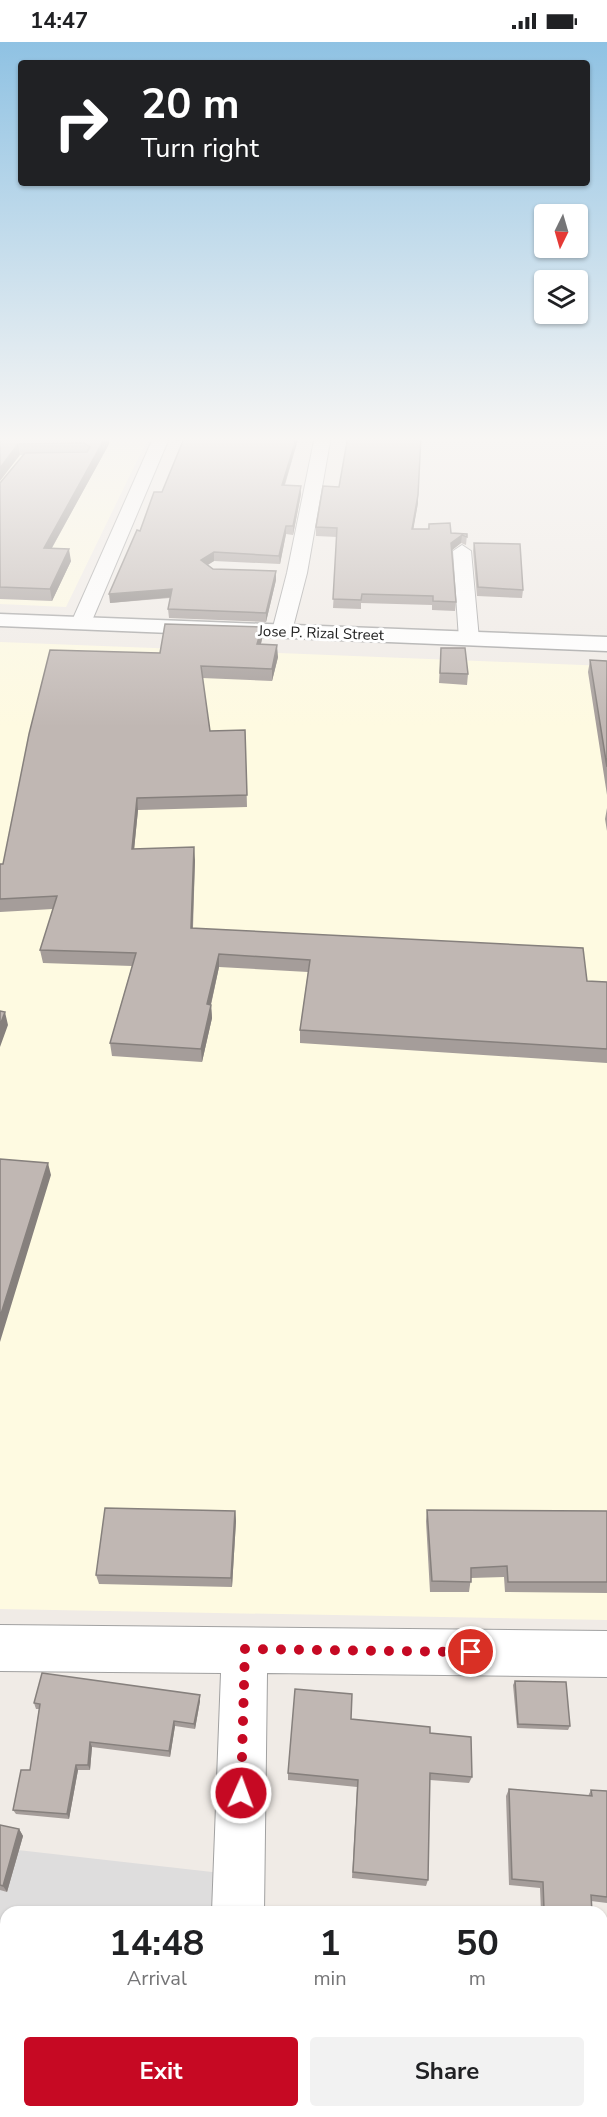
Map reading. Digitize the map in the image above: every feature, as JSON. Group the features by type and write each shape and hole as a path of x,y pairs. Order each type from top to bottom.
{"street":[{"path":"81,623 120,533"},
{"path":"282,631 305,533"},
{"path":"462,551 469,639"},
{"path":"273,572 297,573"},
{"name":"Jose P. Rizal Street","path":"0,620 607,644"},
{"path":"0,1648 607,1654"},
{"path":"238,1906 245,1649"}],"shaded area":[{"path":"0,533 102,533 66,607 0,604"},
{"path":"0,642 607,666 607,1620 0,1609"},
{"path":"0,1848 221,1873 219,1906 0,1906"}],"building":[{"path":"0,533 52,533 44,548 69,549 50,589 0,587"},
{"path":"136,533 284,533 279,556 214,552 201,560 213,569 276,571 266,613 168,609 172,589 109,594"},
{"path":"337,533 467,534 467,537 462,535 451,543 456,602 433,601 433,596 362,594 361,600 333,599"},
{"path":"474,543 520,544 523,590 478,587"},
{"path":"165,624 262,627 257,644 277,645 272,669 201,666 210,731 245,730 247,795 137,798 132,849 194,847 191,928 583,948 587,981 607,982 607,1049 300,1030 310,960 219,954 207,1004 211,1005 201,1049 110,1043 136,953 40,950 57,896 0,899 0,864 3,864 29,734 50,650 160,653"},
{"path":"441,648 465,648 468,674 440,673"},
{"path":"590,660 607,661 607,767"},
{"path":"0,1011 5,1012 0,1025"},
{"path":"0,1159 48,1163 0,1317"},
{"path":"105,1508 235,1511 231,1578 96,1575"},
{"path":"427,1510 607,1511 607,1582 508,1582 507,1566 471,1568 471,1582 432,1581"},
{"path":"42,1673 200,1695 194,1724 174,1721 169,1751 90,1742 88,1765 76,1765 67,1814 13,1810 21,1770 30,1770 40,1704 34,1703"},
{"path":"515,1681 566,1682 570,1726 518,1724"},
{"path":"295,1689 352,1694 351,1719 430,1727 430,1733 471,1737 472,1777 430,1773 428,1880 353,1872 358,1780 288,1773"},
{"path":"509,1789 592,1796 591,1790 607,1791 607,1897 591,1895 592,1906 544,1906 543,1882 512,1879"},
{"path":"0,1825 19,1829 3,1886 0,1885"}],"route":[{"path":"241,1793 245,1649 471,1652"}]}
